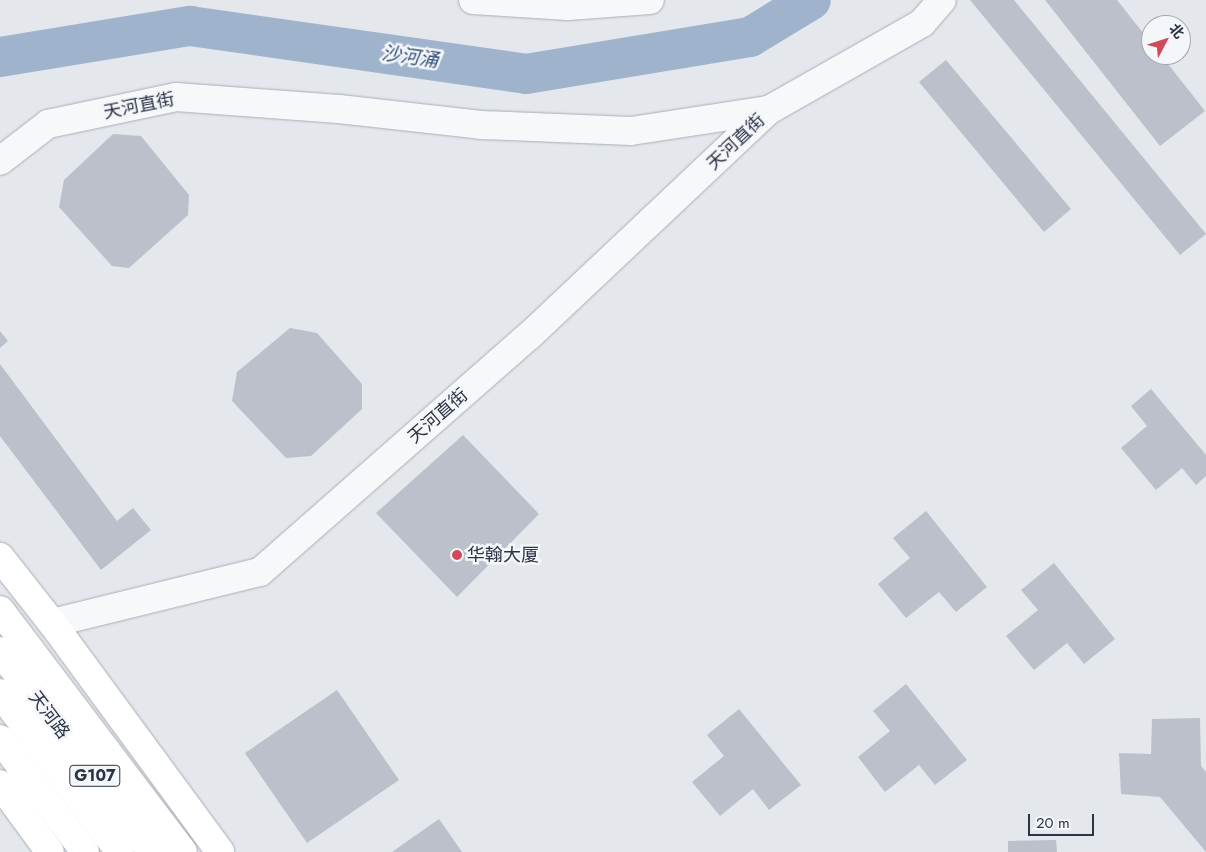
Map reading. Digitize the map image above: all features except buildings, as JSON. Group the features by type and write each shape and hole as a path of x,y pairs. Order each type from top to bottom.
{"main road":[{"path":"0,557 52,623 220,852"},
{"path":"0,610 182,852"},
{"name":"天河路","path":"0,650 27,708 120,852"},
{"name":"天河路","path":"0,693 27,708 152,852"},
{"path":"0,739 85,852"},
{"path":"0,784 50,852"}],"street":[{"path":"473,0 568,6 650,0"},
{"name":"天河直街","path":"52,623 260,572 529,336 769,110 922,23 942,0"},
{"name":"天河直街","path":"0,161 48,124 176,97 339,109 481,126 630,131 769,110"}],"waterway":[{"name":"沙河涌","path":"0,57 190,26 526,74 750,37 811,0"}],"place":[{"name":"华翰大厦","path":"457,555"}]}
